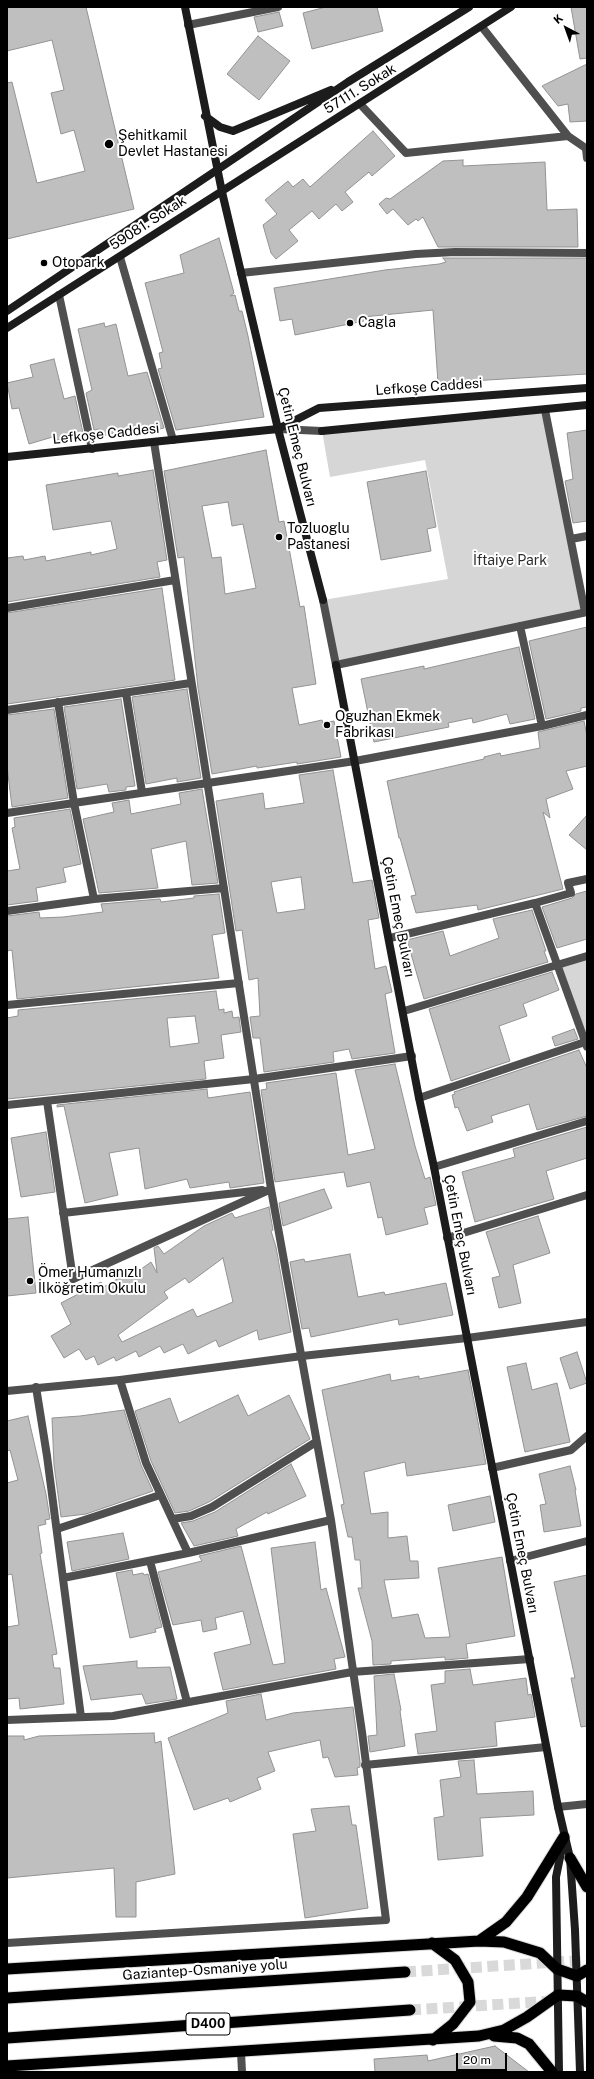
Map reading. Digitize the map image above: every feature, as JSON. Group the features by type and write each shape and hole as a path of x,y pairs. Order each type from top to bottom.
{"highway":[{"path":"479,1941 506,1922 527,1897 564,1836"},
{"path":"570,1858 587,1887"},
{"path":"7,1969 479,1941 504,1942 540,1953 557,1969 577,1976 587,1970"},
{"path":"432,1943 455,1960 468,1982 470,2002 453,2024 432,2040"},
{"name":"Gaziantep-Osmaniye yolu","path":"7,1998 405,1972"},
{"path":"479,2036 504,2030 527,2017 558,1995 577,1996 587,2002"},
{"name":"D400","path":"7,2038 410,2010"},
{"path":"7,2066 479,2036 505,2036 518,2038 529,2044 552,2072"}],"main road":[{"name":"Çetin Emeç Bulvarı","path":"185,7 205,116 217,171 278,429 323,600"},
{"path":"205,116 220,127 233,131 348,82 469,7"},
{"name":"57111. Sokak","path":"222,192 482,27 511,7"},
{"name":"59081. Sokak","path":"7,311 348,82"},
{"name":"59081. Sokak","path":"7,328 222,192"},
{"name":"Lefkoşe Caddesi","path":"7,457 278,429 319,408 587,388"},
{"name":"Lefkoşe Caddesi","path":"322,431 587,406"},
{"name":"Çetin Emeç Bulvarı","path":"336,665 546,1747 564,1836 570,1858 577,1976 580,2072"},
{"path":"559,2072 556,1877 564,1836"}],"street":[{"path":"188,25 278,7"},
{"path":"482,27 568,136 586,149 587,158"},
{"path":"360,104 406,153 568,136"},
{"path":"241,273 447,252 587,253"},
{"path":"120,257 173,440"},
{"path":"59,295 92,449"},
{"path":"336,665 586,612 545,410"},
{"name":"Lefkoşe Caddesi","path":"278,429 322,431"},
{"path":"7,1943 386,1920 331,1520 271,1189 154,442"},
{"path":"571,539 587,536"},
{"path":"7,608 175,580"},
{"name":"Çetin Emeç Bulvarı","path":"323,600 336,665"},
{"path":"520,626 542,726"},
{"path":"7,710 191,683"},
{"path":"126,692 142,792"},
{"path":"58,702 74,803 94,899"},
{"path":"7,813 355,761 542,726 587,715"},
{"path":"390,938 535,903 570,893 568,883 587,879"},
{"path":"7,911 94,899 224,888"},
{"path":"419,1098 586,1044 535,903"},
{"path":"404,1011 587,956"},
{"path":"7,1005 239,983"},
{"path":"7,1105 254,1079 412,1056"},
{"path":"47,1101 73,1279 271,1189"},
{"path":"434,1167 587,1121"},
{"path":"63,1213 271,1189"},
{"path":"447,1238 587,1195"},
{"path":"7,1391 120,1380 302,1356 467,1338 587,1322"},
{"path":"120,1380 146,1463 188,1553"},
{"path":"36,1388 57,1529 81,1717"},
{"path":"492,1468 571,1450 587,1436"},
{"path":"173,1519 191,1516 212,1507 316,1442"},
{"path":"57,1529 160,1495"},
{"path":"63,1578 188,1553 331,1520"},
{"path":"510,1560 587,1541"},
{"path":"150,1561 186,1702"},
{"path":"7,1720 113,1716 352,1672 530,1659"},
{"path":"365,1765 546,1747"},
{"path":"558,1807 587,1804"},
{"path":"241,2052 242,2072"}],"green space":[{"name":"İftaiye Park","path":"545,410 585,612 336,665 323,600 448,579 425,460 330,477 322,431"},
{"path":"587,956 587,1047 558,964"}],"building":[{"path":"7,7 86,7 134,209 7,239 7,83 12,82 37,183 85,171 74,130 61,134 51,93 64,90 52,40 7,51"},
{"path":"326,7 377,7 383,31 312,49 303,13"},
{"path":"571,7 587,7 587,58 580,59"},
{"path":"279,12 283,26 258,32 254,17"},
{"path":"258,36 290,61 259,100 227,74"},
{"path":"587,64 587,121 570,122 568,104 558,106 542,86"},
{"path":"373,131 395,156 372,176 369,172 345,192 353,202 342,211 336,204 319,219 312,211 289,230 298,241 276,259 271,253 263,225 277,214 265,200 288,181 293,187 303,179 310,187"},
{"path":"463,160 463,166 545,162 547,210 577,209 578,247 438,247 423,217 418,221 416,219 408,225 393,209 387,214 379,204 386,198 390,199 443,161"},
{"path":"219,238 234,293 230,296 235,295 239,311 242,311 264,417 176,430 158,369 162,368 159,353 163,352 145,283 184,273 180,255"},
{"path":"443,258 587,258 587,374 438,383 433,310 363,317 364,321 295,335 292,319 280,321 274,288 385,270 439,264 446,262"},
{"path":"104,323 105,327 116,324 128,376 147,372 164,428 135,435 133,428 102,436 100,429 94,430 86,393 92,390 78,329"},
{"path":"54,359 64,399 75,396 83,433 57,440 56,436 29,444 19,408 12,409 7,383 33,377 30,365"},
{"path":"587,430 587,521 573,523 565,481 573,479 567,433"},
{"path":"266,450 279,522 284,521 300,607 304,606 316,684 292,688 299,725 322,720 323,723 334,721 341,757 297,764 297,762 257,768 257,766 212,774 198,688 184,557 178,558 164,471","holes":["228,502 232,526 243,524 256,588 225,594 221,557 212,558 202,506"]},
{"path":"153,470 167,560 157,562 160,577 7,602 7,558 23,556 24,560 45,556 46,561 91,552 91,555 117,549 111,521 53,530 46,485 118,473 118,476"},
{"path":"426,471 436,527 427,529 431,551 381,560 367,482"},
{"path":"162,588 175,680 7,704 7,613"},
{"path":"587,627 587,707 581,708 581,711 546,719 529,641"},
{"path":"519,647 535,719 510,724 507,714 473,723 472,718 448,723 449,727 374,742 361,679 424,666 424,669"},
{"path":"187,689 201,778 177,782 177,778 146,784 132,697"},
{"path":"121,699 135,786 126,787 126,790 109,792 107,784 77,789 64,707"},
{"path":"54,709 68,798 12,807 7,766 7,715"},
{"path":"584,721 587,736 587,766 566,771 573,789 546,799 550,818 543,812 563,889 478,910 477,905 416,913 411,896 416,895 399,838 387,781 484,759 484,757 500,753 501,756 540,748 538,732"},
{"path":"333,770 353,883 372,880 379,918 368,920 375,969 386,966 392,992 385,994 395,1053 352,1059 349,1049 333,1052 334,1062 264,1072 260,1038 253,1038 250,1017 260,1016 258,978 249,980 242,930 236,931 216,801 263,793 265,809 304,803 299,775","holes":["301,877 305,909 277,913 271,882"]},
{"path":"202,789 218,883 192,885 186,841 151,849 158,888 99,893 83,819 114,812 112,803 129,800 131,814 181,804 179,793"},
{"path":"70,809 81,864 63,868 66,882 36,888 38,901 7,905 7,871 20,869 12,828 15,827 14,818"},
{"path":"587,815 587,850 569,835"},
{"path":"587,891 587,939 557,948 542,907 572,898 576,894"},
{"path":"219,894 225,933 212,935 219,978 17,999 12,950 7,951 7,916 39,912 40,918 63,917 103,912 101,904 160,899 161,902 194,898 194,896"},
{"path":"532,910 546,951 544,951 548,962 424,999 407,940 443,931 450,956 499,938 493,919"},
{"path":"552,972 559,990 523,1004 527,1016 499,1026 510,1061 451,1081 429,1009"},
{"path":"216,991 219,1010 224,1009 224,1013 232,1011 233,1018 239,1017 241,1032 221,1035 224,1058 204,1061 206,1079 7,1099 7,1018 18,1016 18,1010","holes":["195,1016 199,1043 170,1047 167,1018"]},
{"path":"574,1029 578,1039 555,1046 552,1037"},
{"path":"579,1050 587,1068 587,1116 537,1130 529,1104 491,1116 493,1122 467,1131 458,1107 455,1108 452,1095 455,1094 454,1092"},
{"path":"395,1064 415,1146 425,1179 430,1177 436,1205 424,1208 428,1224 386,1235 382,1217 378,1218 370,1182 347,1187 344,1172 275,1182 261,1090 267,1089 266,1083 336,1073 348,1155 375,1149 355,1070"},
{"path":"207,1089 208,1098 250,1092 264,1183 230,1188 229,1182 190,1188 187,1179 145,1189 139,1148 109,1153 118,1195 85,1203 64,1106 57,1107 57,1105"},
{"path":"587,1127 587,1158 546,1171 554,1199 475,1222 462,1172 515,1157 513,1149"},
{"path":"46,1132 55,1192 21,1197 11,1138"},
{"path":"324,1189 332,1208 283,1226 279,1203"},
{"path":"269,1207 273,1230 271,1231 276,1247 291,1332 259,1340 257,1330 219,1347 216,1340 188,1354 183,1344 164,1353 160,1346 139,1357 136,1351 116,1361 114,1357 98,1365 94,1356 86,1360 79,1349 64,1358 51,1336 71,1324 61,1303 101,1282 104,1287 127,1273 130,1277 151,1262 157,1273 154,1248 158,1246 164,1254 204,1226 232,1213 235,1218","holes":["223,1258 233,1302 197,1317 193,1309 122,1342 118,1335 168,1298 164,1292 185,1278 189,1283"]},
{"path":"538,1216 550,1253 513,1265 521,1303 499,1308 492,1278 500,1276 486,1232"},
{"path":"28,1217 36,1293 7,1296 7,1219"},
{"path":"350,1254 358,1297 384,1292 385,1295 446,1283 453,1315 399,1325 398,1319 311,1337 309,1328 302,1329 290,1262 304,1259 305,1262"},
{"path":"577,1352 587,1383 570,1389 560,1358"},
{"path":"526,1363 532,1390 557,1383 570,1442 525,1452 507,1367"},
{"path":"468,1370 486,1464 407,1476 405,1462 364,1472 371,1514 388,1512 388,1538 407,1536 410,1561 418,1561 419,1578 384,1580 392,1618 418,1614 425,1638 450,1637 438,1568 502,1557 515,1636 466,1644 468,1658 445,1660 445,1657 391,1661 391,1664 373,1665 372,1641 358,1588 362,1588 360,1560 355,1560 352,1537 348,1537 341,1505 344,1504 322,1390 390,1374 391,1381 419,1376 419,1379"},
{"path":"238,1395 248,1416 289,1395 310,1439 209,1502 189,1511 175,1513 151,1461 135,1411 170,1398 179,1423"},
{"path":"124,1410 141,1465 153,1491 86,1514 61,1517 54,1465 52,1418"},
{"path":"28,1416 46,1494 50,1519 45,1520 46,1524 38,1526 42,1553 40,1554 57,1654 52,1655 54,1668 60,1668 64,1704 20,1709 19,1698 7,1699 7,1627 19,1625 12,1574 7,1575 7,1483 18,1480 10,1450 7,1451 7,1421"},
{"path":"291,1464 306,1496 268,1514 267,1512 236,1529 238,1536 194,1546 181,1523 193,1521 215,1512"},
{"path":"570,1466 576,1490 581,1526 544,1532 540,1505 546,1504 539,1474"},
{"path":"490,1496 495,1522 453,1531 448,1505"},
{"path":"123,1533 129,1559 72,1571 67,1542"},
{"path":"315,1542 321,1590 326,1588 345,1657 334,1659 336,1669 223,1690 214,1653 251,1644 243,1611 215,1618 217,1629 203,1632 201,1620 173,1625 158,1572 202,1561 199,1556 241,1546 273,1665 285,1663 271,1548"},
{"path":"132,1570 133,1575 143,1573 144,1575 148,1574 162,1627 155,1629 156,1632 130,1638 116,1573"},
{"path":"587,1575 587,1726 581,1727 571,1678 575,1678 554,1582"},
{"path":"137,1661 137,1668 170,1667 177,1699 146,1704 142,1694 91,1700 83,1666"},
{"path":"470,1669 473,1685 526,1678 528,1695 531,1694 535,1717 495,1722 497,1746 418,1754 415,1734 437,1731 431,1685 445,1683 445,1671"},
{"path":"394,1674 401,1710 405,1746 370,1752 368,1736 377,1735 374,1676"},
{"path":"261,1694 266,1720 293,1713 353,1707 360,1762 360,1767 357,1768 358,1775 335,1777 328,1757 323,1758 320,1740 268,1752 275,1771 257,1778 261,1789 230,1802 228,1798 194,1810 168,1738 228,1713 226,1701"},
{"path":"154,1733 155,1743 161,1741 175,1874 136,1882 136,1917 116,1917 114,1868 7,1878 7,1736 24,1736 24,1740 39,1736"},
{"path":"474,1760 477,1794 533,1791 534,1815 480,1818 483,1856 438,1860 434,1818 444,1816 440,1780 461,1777 458,1761"},
{"path":"349,1806 352,1825 356,1825 368,1908 305,1918 293,1834 316,1831 311,1809"},
{"path":"495,2046 529,2072 375,2072 374,2059 427,2055 428,2061"}],"tunnel":[{"path":"405,1972 587,1960"},
{"path":"410,2010 553,2001"}],"place":[{"name":"Şehitkamil Devlet Hastanesi","path":"109,144"},
{"name":"Otopark","path":"44,263"},
{"name":"Cagla","path":"350,323"},
{"name":"Tozluoglu Pastanesi","path":"279,537"},
{"name":"Oguzhan Ekmek Fabrikası","path":"327,725"},
{"name":"Ömer Humanızlı İlköğretim Okulu","path":"30,1281"}]}
